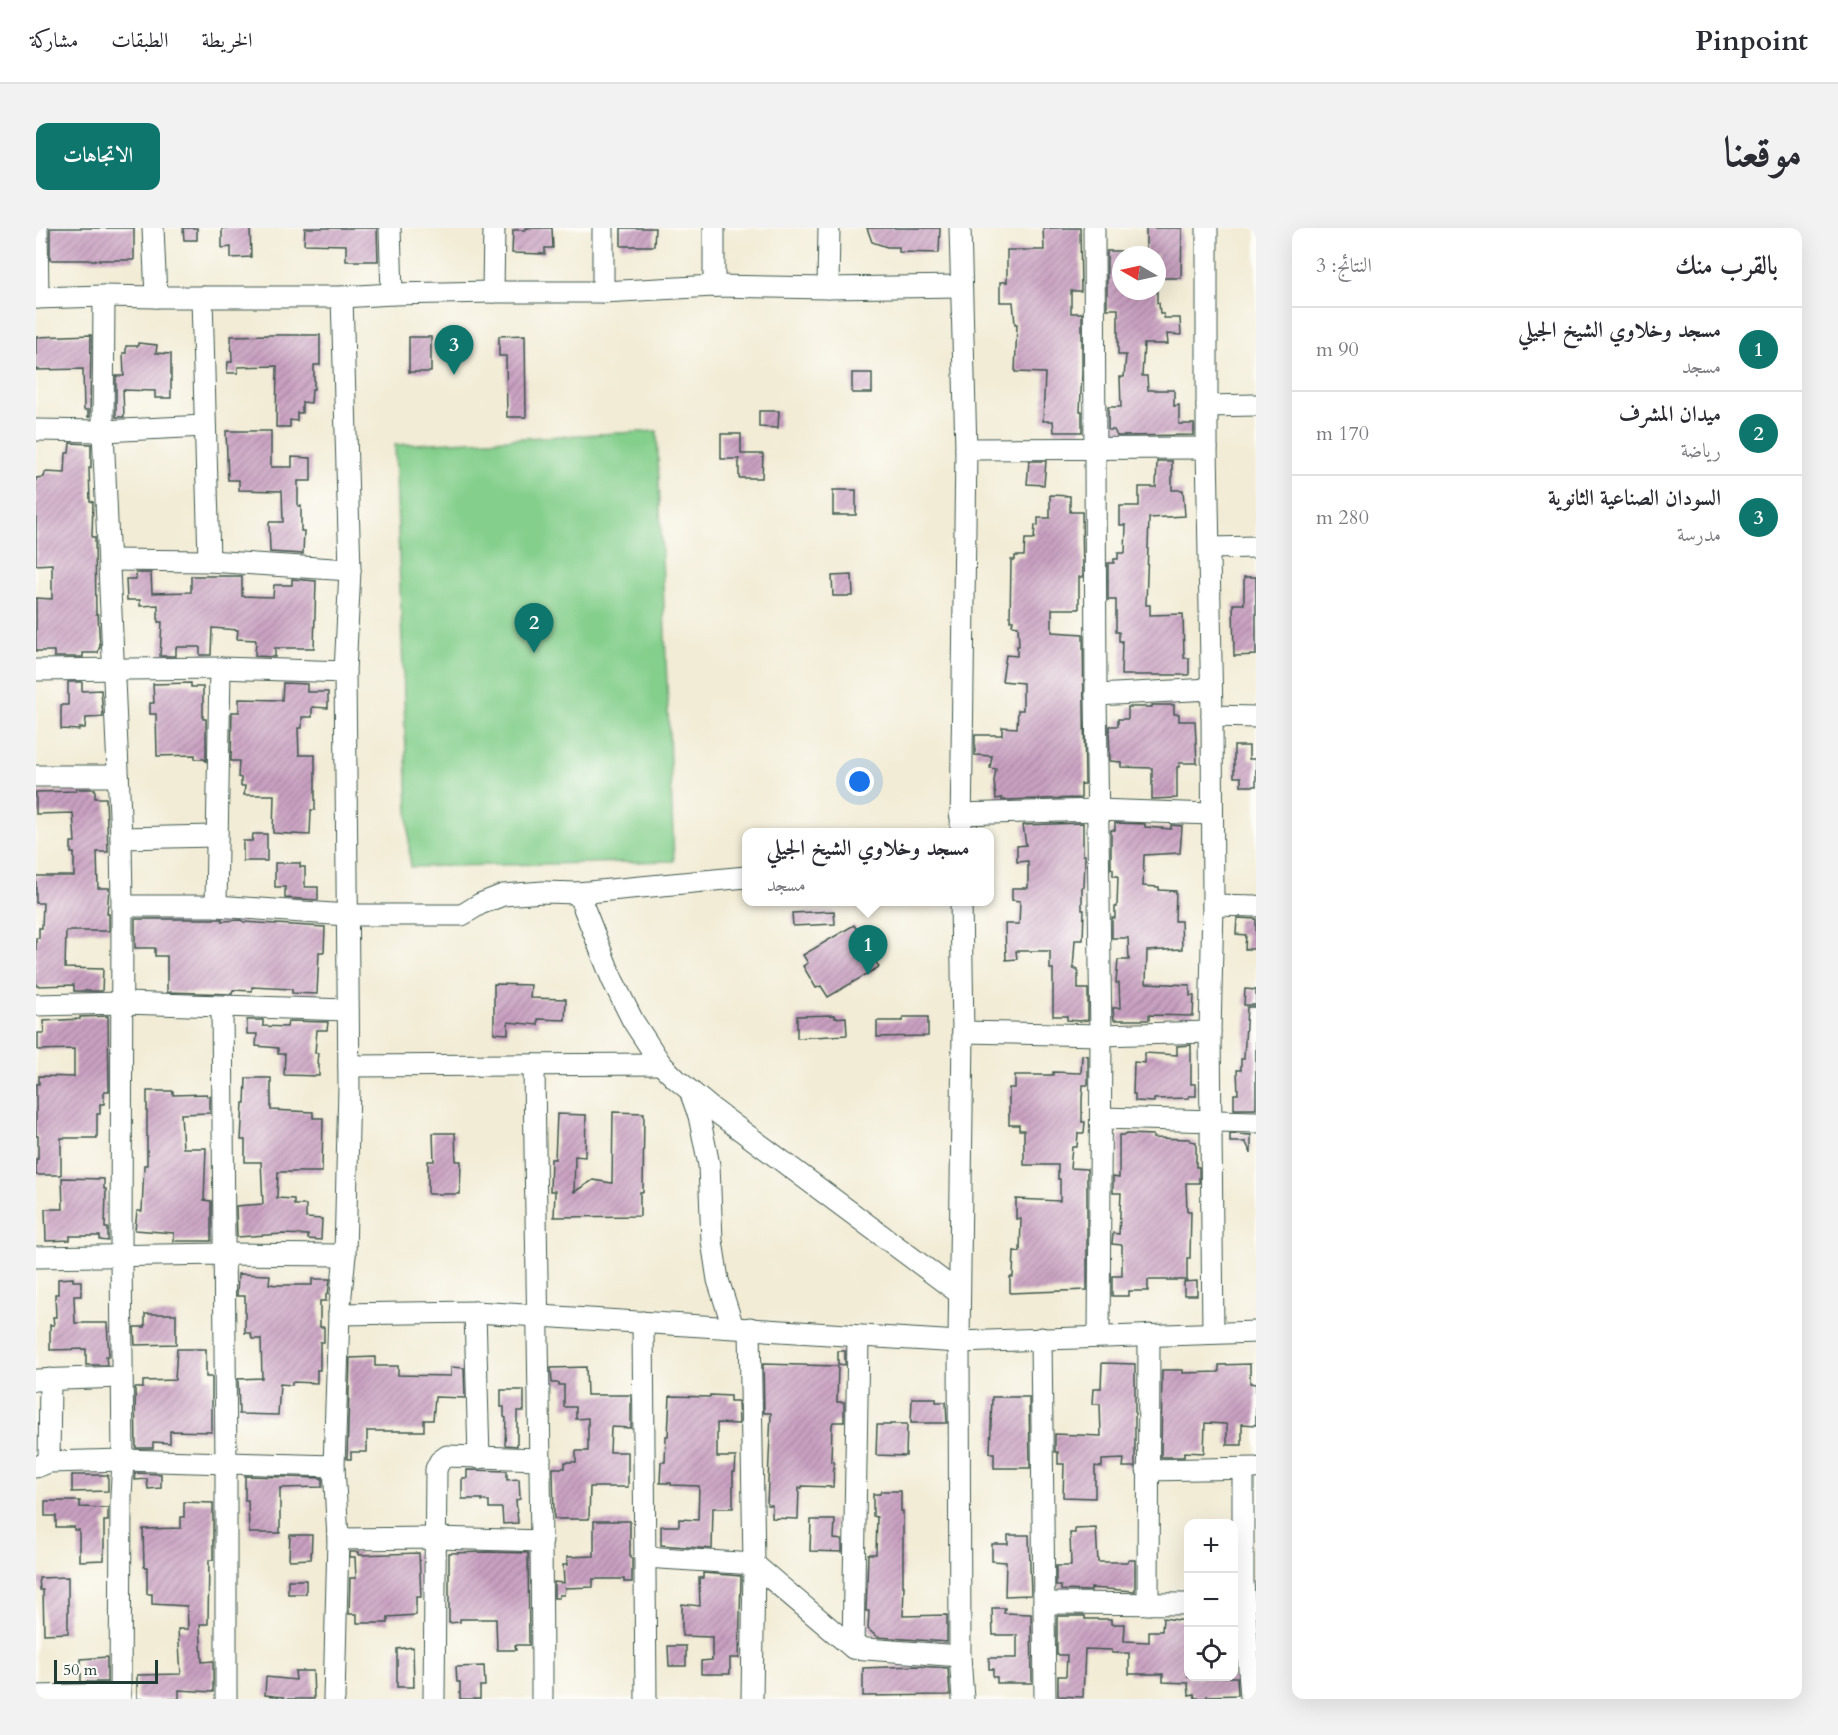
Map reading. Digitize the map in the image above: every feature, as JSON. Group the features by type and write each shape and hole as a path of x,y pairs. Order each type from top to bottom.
{"street":[{"path":"37,228 37,298 342,297 493,292 603,292 714,286 828,288 960,286"},
{"path":"153,228 156,297"},
{"path":"390,228 392,294"},
{"path":"493,292 494,228"},
{"path":"603,228 603,292"},
{"path":"714,228 714,286"},
{"path":"828,288 829,228"},
{"path":"960,228 966,449 960,824 1097,810 1212,814"},
{"path":"1094,228 1096,695 1101,1035 1099,1336"},
{"path":"1207,228 1207,448 1212,716 1210,1032 1213,1333"},
{"path":"36,1696 120,1697 123,1460 121,1377 122,906 103,431 104,296"},
{"path":"202,297 209,561"},
{"path":"334,1699 338,1539 334,1466 339,1314 345,1256 349,1066 345,672 350,570 342,297"},
{"path":"1207,406 1256,405"},
{"path":"36,430 103,431 205,426"},
{"path":"966,449 1207,448"},
{"path":"1210,548 1256,547"},
{"path":"109,560 209,561 350,570"},
{"path":"36,670 220,668 345,672"},
{"path":"216,906 220,668"},
{"path":"1096,695 1211,690"},
{"path":"1212,716 1256,717"},
{"path":"36,776 118,776"},
{"path":"121,838 216,836"},
{"path":"122,906 216,906 346,915 462,915 480,904 503,895 543,892 578,893 742,878"},
{"path":"578,893 612,979 633,1021 661,1064 690,1090 959,1293"},
{"path":"1212,905 1256,906"},
{"path":"961,906 963,1032 959,1342 960,1656 963,1699"},
{"path":"36,1005 123,1003 222,1008 348,1010"},
{"path":"222,1008 226,1699"},
{"path":"963,1032 1101,1035 1210,1032"},
{"path":"349,1066 661,1064"},
{"path":"534,1065 542,1541 542,1699"},
{"path":"690,1090 699,1116 709,1165 712,1241 718,1280 742,1328 754,1564 752,1699"},
{"path":"1101,1118 1256,1122"},
{"path":"36,1257 223,1254 345,1256"},
{"path":"475,1312 479,1458"},
{"path":"339,1314 475,1312 959,1342 1256,1332"},
{"path":"643,1322 646,1699"},
{"path":"1149,1335 1147,1470 1149,1604"},
{"path":"853,1648 858,1336"},
{"path":"1041,1338 1045,1699"},
{"path":"121,1377 43,1380 42,1464 123,1460 334,1466"},
{"path":"434,1699 436,1469 440,1461 447,1456 540,1459"},
{"path":"1147,1470 1249,1469 1243,1581 1239,1604 1251,1699"},
{"path":"338,1539 436,1538 542,1541"},
{"path":"645,1557 754,1564 853,1648 960,1656"},
{"path":"1044,1603 1184,1604"}],"green space":[{"path":"657,431 674,861 410,867 395,445"}],"building":[{"path":"50,228 134,228 134,260 50,260"},
{"path":"183,228 197,228 197,240 184,240"},
{"path":"222,228 250,228 251,257 231,258 231,247 222,248"},
{"path":"305,228 377,228 378,261 346,261 346,245 304,244"},
{"path":"526,228 552,228 553,248 545,248 545,254 512,253 513,230 526,230"},
{"path":"621,228 655,228 654,246 621,246"},
{"path":"867,228 940,228 939,253 899,252 899,247 887,247 872,242"},
{"path":"1043,228 1080,228 1081,291 1071,291 1071,313 1082,313 1080,411 1082,411 1082,432 1054,432 1053,421 1043,421 1045,373 1015,372 1017,324 1015,324 1013,302 1000,302 1000,282 1007,282 1007,250 1044,250"},
{"path":"1146,228 1182,228 1181,278 1166,278 1166,246 1146,246"},
{"path":"1107,251 1112,251 1112,300 1157,300 1160,314 1164,314 1164,318 1180,318 1181,335 1167,334 1168,344 1144,344 1142,376 1147,376 1148,390 1174,390 1174,406 1179,405 1179,424 1194,424 1194,435 1117,436 1114,430 1108,430 1108,407 1121,407 1120,377 1124,377 1126,355 1118,355 1118,309 1107,309"},
{"path":"91,335 90,417 88,417 88,410 84,410 83,369 36,370 36,337"},
{"path":"320,335 320,365 314,365 314,389 312,389 311,403 302,402 302,413 297,413 297,421 290,420 290,427 276,427 277,366 238,367 238,373 227,373 228,362 232,362 231,336"},
{"path":"525,335 526,417 507,417 506,356 499,356 499,336"},
{"path":"409,337 431,337 431,372 409,372"},
{"path":"138,343 157,345 156,353 171,354 171,398 155,398 155,391 123,390 124,417 116,417 116,376 124,376 123,353 126,353 126,346 138,346"},
{"path":"852,373 872,373 872,393 852,393"},
{"path":"759,411 779,411 778,428 759,427"},
{"path":"226,431 271,431 271,467 292,467 292,457 311,458 311,481 298,481 301,531 304,531 303,554 270,552 269,522 283,522 282,491 239,490 239,480 228,480"},
{"path":"721,434 741,434 741,454 763,454 762,478 739,478 739,459 721,459"},
{"path":"70,443 91,444 90,501 93,502 92,537 95,537 96,614 98,614 100,648 98,653 83,653 83,657 54,657 54,651 36,651 36,598 52,599 52,564 36,565 36,478 44,477 45,472 65,473 66,453 69,453"},
{"path":"1029,461 1046,461 1044,485 1027,484"},
{"path":"1157,461 1172,461 1172,490 1183,490 1185,516 1149,518 1146,605 1150,605 1150,615 1183,614 1184,658 1189,658 1189,675 1121,675 1122,641 1119,641 1119,632 1116,632 1116,600 1108,600 1108,563 1114,563 1114,559 1118,559 1118,553 1125,553 1126,525 1120,525 1120,506 1139,506 1139,487 1156,487"},
{"path":"833,490 856,490 856,515 833,515"},
{"path":"1050,495 1070,496 1070,512 1082,512 1083,577 1079,577 1079,609 1052,609 1052,632 1083,634 1085,784 1081,784 1081,798 996,799 994,781 996,769 990,768 992,756 975,755 975,735 1002,735 1002,727 1017,728 1018,710 1023,710 1023,683 1002,681 1006,655 1017,656 1017,646 1019,646 1018,626 1012,625 1013,620 1010,621 1011,560 1015,560 1015,556 1024,556 1025,539 1034,539 1038,518 1050,518"},
{"path":"136,573 151,573 152,593 191,592 191,576 242,576 242,596 273,597 274,585 292,585 292,579 316,581 314,648 275,648 275,657 255,656 256,640 237,639 238,630 212,628 211,655 200,655 200,647 178,647 176,656 160,656 162,622 158,622 158,605 140,606 140,600 127,600 126,579 136,579"},
{"path":"852,575 853,596 833,596 832,576"},
{"path":"1244,577 1256,577 1256,655 1234,656 1233,604 1244,604"},
{"path":"68,682 82,682 82,691 101,690 103,717 86,718 85,728 79,728 79,730 61,729 61,705 68,705"},
{"path":"191,683 191,687 203,687 206,761 195,759 195,755 157,756 156,714 150,714 150,703 154,703 153,684"},
{"path":"283,683 307,684 307,692 328,692 328,708 312,707 312,717 302,717 302,728 298,728 299,755 315,755 315,810 311,810 310,835 273,833 274,795 244,795 245,786 241,786 241,778 238,777 239,761 231,761 232,712 239,712 239,699 282,700"},
{"path":"1152,705 1174,705 1174,714 1179,714 1179,721 1195,721 1197,763 1179,763 1177,798 1152,799 1152,768 1121,767 1121,762 1110,761 1109,726 1118,726 1118,719 1128,719 1128,707 1152,707"},
{"path":"1234,746 1249,746 1249,759 1256,759 1256,786 1241,786 1241,777 1234,777"},
{"path":"76,789 95,789 95,798 106,798 108,852 97,852 98,888 109,888 107,914 109,914 109,931 66,931 65,968 103,969 102,991 74,991 74,985 36,986 36,938 39,938 39,928 42,928 43,903 36,903 36,876 74,876 74,853 71,853 71,842 75,842 73,813 36,814 36,792 76,791"},
{"path":"1083,823 1083,855 1085,855 1084,887 1082,887 1083,940 1075,940 1073,969 1078,969 1078,989 1088,989 1088,1020 1079,1021 1067,1020 1067,1016 1053,1016 1053,969 1050,969 1050,951 1016,951 1017,959 1006,960 1005,924 1019,924 1020,901 1012,900 1012,888 1028,888 1028,861 1017,862 1017,846 1026,845 1023,825"},
{"path":"1115,823 1145,824 1145,827 1171,829 1171,825 1182,826 1180,853 1144,855 1143,886 1176,891 1175,921 1181,921 1182,949 1147,951 1146,983 1190,985 1190,996 1194,996 1193,1016 1149,1015 1149,1020 1114,1020 1113,1008 1120,1008 1119,983 1116,983 1118,960 1129,960 1128,938 1112,938 1112,918 1115,918 1115,907 1117,907 1118,876 1113,876 1113,869 1111,869 1111,830 1115,830"},
{"path":"253,834 267,834 267,861 243,861 243,841 252,841"},
{"path":"275,863 300,863 300,867 305,867 305,887 318,887 318,900 285,898 285,887 275,887"},
{"path":"834,911 835,924 793,926 792,913"},
{"path":"1237,918 1256,919 1256,949 1245,949 1246,935 1236,934"},
{"path":"135,919 222,919 222,921 241,920 325,927 324,952 319,952 317,994 292,993 292,989 252,987 252,991 233,990 232,994 167,992 167,956 155,956 155,948 135,948"},
{"path":"854,925 859,933 870,927 883,950 872,956 879,967 828,997 821,986 816,988 803,966 808,963 803,955"},
{"path":"494,984 531,985 530,998 566,999 565,1020 538,1019 538,1025 508,1022 508,1034 494,1033"},
{"path":"1245,989 1256,990 1256,1005 1244,1005"},
{"path":"1247,1007 1256,1007 1256,1109 1234,1109 1234,1094 1238,1094 1237,1070 1241,1070 1241,1059 1244,1059"},
{"path":"835,1015 835,1018 846,1017 847,1035 797,1038 797,1016"},
{"path":"108,1016 109,1091 104,1091 104,1104 100,1104 100,1114 97,1114 97,1138 61,1138 61,1175 36,1175 38,1136 36,1136 36,1084 39,1084 39,1076 74,1077 74,1049 38,1050 38,1033 44,1033 43,1021"},
{"path":"903,1017 928,1017 928,1036 877,1037 877,1021 903,1021"},
{"path":"247,1020 263,1020 263,1026 287,1027 288,1021 328,1022 327,1030 317,1030 315,1053 318,1053 319,1076 284,1075 285,1054 278,1054 278,1048 256,1046 257,1034 247,1034"},
{"path":"1191,1045 1191,1084 1196,1084 1196,1096 1154,1099 1154,1102 1135,1101 1135,1094 1133,1094 1134,1062 1145,1063 1145,1053 1177,1055 1177,1046"},
{"path":"1082,1055 1088,1056 1088,1085 1083,1085 1082,1100 1084,1133 1078,1133 1077,1147 1072,1147 1070,1168 1087,1169 1087,1290 1010,1293 1014,1251 1020,1252 1021,1219 1016,1219 1016,1199 1060,1201 1060,1179 1058,1179 1058,1165 1024,1165 1024,1130 1019,1130 1019,1125 1009,1125 1009,1088 1015,1088 1015,1075 1053,1075 1053,1072 1081,1073"},
{"path":"246,1078 271,1078 271,1110 313,1112 313,1118 323,1118 322,1172 278,1172 277,1198 294,1199 294,1205 306,1205 306,1218 322,1219 321,1240 308,1239 308,1235 283,1234 237,1237 236,1206 263,1204 261,1162 245,1162 245,1140 241,1140"},
{"path":"147,1091 173,1091 173,1095 207,1094 210,1096 210,1113 181,1114 183,1148 206,1148 204,1200 211,1201 211,1241 174,1241 174,1233 135,1230 137,1211 142,1211 144,1165 147,1165"},
{"path":"613,1112 644,1113 643,1192 640,1192 640,1216 554,1217 555,1191 550,1191 551,1159 555,1159 557,1114 586,1115 585,1157 575,1156 574,1192 593,1180 612,1183"},
{"path":"433,1133 455,1133 456,1161 461,1161 460,1194 428,1194 428,1161 434,1161"},
{"path":"1230,1134 1251,1135 1251,1153 1245,1141 1230,1142"},
{"path":"1119,1135 1153,1135 1153,1138 1190,1139 1196,1142 1196,1167 1199,1167 1199,1183 1186,1183 1187,1211 1191,1211 1187,1280 1148,1280 1148,1291 1129,1291 1129,1296 1112,1296 1112,1276 1122,1276 1122,1245 1112,1244 1113,1233 1119,1234 1121,1193 1113,1193 1113,1177 1119,1178"},
{"path":"62,1178 104,1179 105,1228 108,1228 108,1241 100,1240 100,1236 70,1236 70,1240 46,1241 45,1209 63,1209"},
{"path":"238,1274 270,1275 269,1284 278,1285 312,1285 312,1279 330,1279 326,1301 320,1301 320,1327 324,1327 324,1342 320,1342 320,1370 317,1370 317,1383 280,1384 278,1415 239,1414 238,1379 262,1378 261,1339 252,1339 251,1333 245,1333 245,1296 237,1296"},
{"path":"73,1278 73,1281 81,1281 81,1296 74,1296 75,1323 107,1323 109,1356 106,1356 107,1365 86,1365 86,1349 50,1350 50,1325 54,1325 53,1317 56,1317 55,1294 58,1294 58,1279"},
{"path":"1197,1281 1197,1295 1184,1295 1184,1282"},
{"path":"145,1314 176,1314 176,1344 135,1345 134,1327 145,1327"},
{"path":"177,1349 206,1349 206,1377 212,1377 212,1432 170,1431 170,1443 153,1442 153,1448 136,1448 135,1388 143,1388 143,1381 175,1380"},
{"path":"838,1351 845,1351 845,1365 838,1364"},
{"path":"375,1357 375,1366 398,1366 398,1375 451,1376 451,1367 464,1368 465,1398 435,1397 433,1420 424,1420 424,1431 367,1431 367,1452 351,1452 351,1459 347,1459 350,1358"},
{"path":"1102,1363 1135,1364 1135,1467 1123,1467 1124,1459 1102,1460 1102,1467 1095,1466 1095,1498 1063,1497 1064,1464 1058,1464 1055,1434 1101,1436 1100,1404 1093,1404 1094,1388 1101,1388"},
{"path":"763,1364 838,1366 837,1402 844,1402 844,1422 833,1422 832,1425 833,1487 802,1486 799,1488 798,1519 772,1518 772,1505 767,1505 771,1413 764,1413"},
{"path":"1250,1364 1250,1383 1256,1384 1256,1425 1242,1424 1242,1445 1227,1445 1226,1424 1205,1423 1204,1453 1184,1452 1184,1457 1161,1457 1162,1370 1183,1370 1183,1373 1219,1372 1219,1365"},
{"path":"586,1367 587,1395 631,1395 631,1428 611,1427 610,1452 628,1452 628,1487 590,1487 589,1519 554,1519 553,1468 565,1468 565,1462 576,1462 576,1451 588,1451 588,1418 576,1419 576,1407 564,1407 564,1385 552,1383 551,1368"},
{"path":"501,1390 524,1390 524,1411 517,1411 517,1446 505,1445 506,1418 504,1407 501,1407"},
{"path":"710,1395 730,1396 730,1401 738,1401 739,1424 717,1423 717,1457 736,1457 735,1472 733,1472 733,1508 713,1508 712,1549 661,1545 661,1526 679,1526 679,1519 698,1520 699,1486 660,1483 661,1462 665,1462 666,1436 668,1436 670,1396 710,1397"},
{"path":"992,1397 1029,1397 1030,1468 994,1468 994,1453 990,1453"},
{"path":"912,1398 936,1398 936,1402 946,1402 947,1423 911,1423"},
{"path":"907,1424 906,1456 876,1455 877,1425"},
{"path":"467,1470 507,1471 507,1480 519,1479 520,1499 516,1500 518,1523 503,1524 502,1508 489,1508 489,1501 462,1499 462,1478 467,1478"},
{"path":"135,1473 161,1474 161,1488 148,1489 147,1479 135,1480"},
{"path":"72,1475 108,1475 108,1491 72,1492"},
{"path":"245,1476 322,1478 322,1487 280,1488 280,1533 249,1533"},
{"path":"881,1491 901,1491 903,1616 947,1615 947,1642 877,1637 868,1629 869,1611 866,1611 868,1554 876,1554 877,1517 873,1516 873,1494 880,1494"},
{"path":"45,1501 80,1501 80,1507 108,1508 108,1521 104,1521 104,1560 79,1561 79,1530 74,1530 74,1527 56,1527 56,1516 45,1516"},
{"path":"184,1502 213,1503 213,1560 209,1560 208,1624 200,1624 202,1662 213,1661 213,1692 179,1690 179,1699 137,1699 137,1675 181,1674 178,1629 188,1629 187,1606 152,1604 152,1594 147,1594 143,1529 181,1528"},
{"path":"811,1520 835,1520 834,1539 842,1540 842,1552 810,1551"},
{"path":"594,1521 630,1521 632,1582 624,1582 624,1579 593,1579 593,1587 565,1588 564,1595 554,1598 554,1582 564,1583 563,1565 567,1565 567,1557 594,1556"},
{"path":"1096,1528 1098,1562 1135,1560 1135,1591 1091,1588 1091,1591 1061,1590 1061,1586 1056,1586 1056,1566 1071,1566 1070,1533 1075,1533 1075,1529"},
{"path":"290,1535 312,1535 311,1559 289,1560"},
{"path":"1008,1535 1029,1535 1031,1595 1005,1596 1006,1562 992,1561 992,1544 1008,1544"},
{"path":"350,1552 359,1552 359,1555 419,1553 421,1597 416,1597 416,1615 388,1617 388,1623 357,1623 357,1614 349,1614 350,1578 356,1578 355,1557 350,1557"},
{"path":"449,1553 528,1553 529,1645 515,1645 516,1650 497,1650 496,1619 460,1619 460,1622 449,1623"},
{"path":"703,1573 741,1576 739,1658 730,1658 730,1674 701,1674 701,1661 712,1660 712,1637 682,1636 682,1604 700,1606 699,1578 703,1578"},
{"path":"68,1577 68,1633 44,1634 43,1590 40,1590 39,1578"},
{"path":"288,1580 306,1580 306,1594 288,1594"},
{"path":"992,1608 1005,1608 1004,1613 1031,1614 1032,1683 997,1683 997,1677 993,1677 993,1669 989,1669 989,1658 1017,1658 1017,1635 993,1635"},
{"path":"1057,1616 1111,1619 1111,1624 1125,1624 1124,1641 1149,1642 1149,1631 1162,1631 1163,1618 1184,1621 1184,1681 1237,1681 1238,1695 1195,1698 1194,1694 1189,1695 1188,1683 1163,1682 1163,1674 1129,1674 1129,1653 1085,1649 1083,1697 1058,1696 1058,1676 1066,1676 1067,1655 1057,1655"},
{"path":"668,1646 686,1646 686,1666 669,1666"},
{"path":"413,1647 414,1687 397,1687 397,1649"},
{"path":"107,1657 107,1682 81,1682 81,1659"},
{"path":"484,1666 485,1686 480,1686 480,1699 460,1699 460,1682 457,1682 456,1667"},
{"path":"916,1666 948,1668 950,1695 863,1696 863,1668"},
{"path":"295,1671 313,1671 314,1699 284,1699 284,1697 265,1695 266,1677 296,1680"}],"place":[{"name":"السودان الصناعية الثانوية","path":"454,375"},
{"name":"ميدان المشرف","path":"534,653"},
{"name":"مسجد وخلاوي الشيخ الجيلي","path":"868,975"}]}
